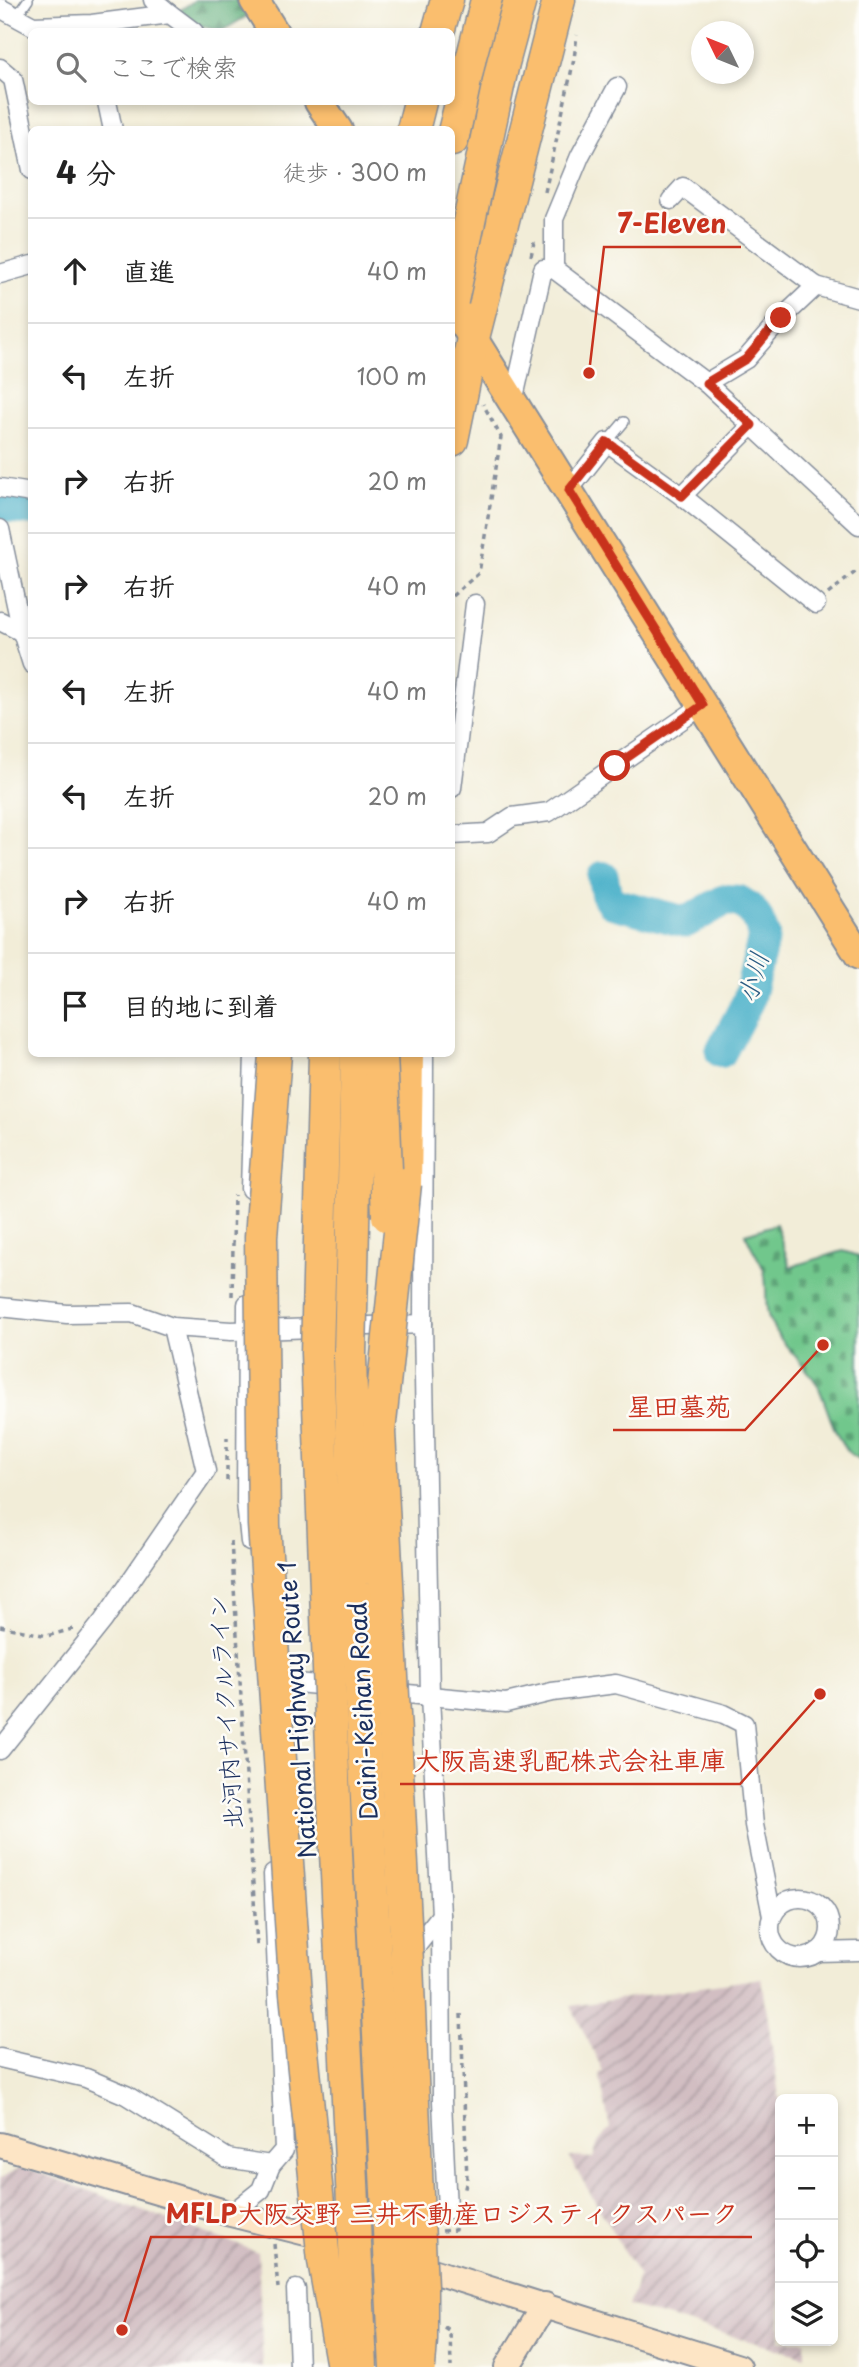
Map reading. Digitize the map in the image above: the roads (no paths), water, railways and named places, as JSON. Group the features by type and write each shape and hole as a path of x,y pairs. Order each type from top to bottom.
{"highway":[{"path":"439,28 447,0"},
{"path":"455,128 487,0"},
{"path":"455,425 473,338 556,9 510,0"},
{"path":"455,289 503,63 520,0"},
{"path":"414,126 419,105"},
{"path":"275,1057 261,1237 264,1525 296,1994 324,2260 342,2367"},
{"name":"National Highway Route 1","path":"287,1057 284,1084 279,1474 327,2162 330,2239 329,2367"},
{"name":"Daini-Keihan Road","path":"325,1057 317,1367 335,1840 361,2367"},
{"name":"Daini-Keihan Road","path":"357,1057 350,1356 356,1584 396,2367"},
{"path":"381,1057 407,1606 415,1948 415,2180 412,2263 418,2367"},
{"path":"407,1057 405,1184 379,1432 421,2287 418,2367"}],"main road":[{"path":"254,0 272,28"},
{"path":"321,105 335,126"},
{"path":"455,308 859,955"}],"street":[{"path":"153,0 189,28"},
{"path":"0,8 33,26 92,28 170,14"},
{"path":"0,68 13,79 28,151"},
{"path":"554,269 554,219 580,156 617,87"},
{"path":"108,105 112,126"},
{"path":"671,200 683,187 816,286 859,298"},
{"path":"0,274 28,266"},
{"path":"513,402 543,269 554,269 706,383 859,525"},
{"path":"706,383 746,359 781,318 816,286"},
{"path":"682,496 752,425"},
{"path":"569,490 607,442 682,496 816,604"},
{"path":"0,488 28,492"},
{"path":"0,529 28,651"},
{"path":"455,764 475,604"},
{"path":"0,621 22,632"},
{"path":"455,835 488,833 512,817 549,812 703,705"},
{"path":"231,2214 261,2190 271,2165 284,2150 264,1679 246,1503 239,1330 254,1057"},
{"path":"424,1057 424,1324 430,1696 441,1915 442,2101 447,2210"},
{"path":"0,1307 67,1314 132,1313 172,1327 239,1330 424,1324"},
{"path":"0,1750 103,1621 206,1471 172,1327"},
{"path":"264,1679 506,1703 552,1692 616,1684 724,1714 744,1724 754,1825 772,1916 771,1935 781,1951 799,1958 817,1952 859,1951"},
{"path":"772,1916 778,1908 795,1898 815,1902 822,1908 830,1926 828,1936 817,1952"},
{"path":"415,1948 441,1915"},
{"path":"0,2058 86,2078 126,2095 227,2158 271,2165"},
{"path":"0,2145 231,2214 412,2263 739,2367"},
{"path":"287,2289 299,2367"},
{"path":"507,2367 545,2305"}],"lane":[{"path":"16,18 28,0"},
{"path":"607,442 624,422"}],"waterway":[{"name":"小川","path":"0,506 28,510"},
{"name":"小川","path":"603,877 606,894 612,903 686,922 725,900 739,901 750,908 757,918 764,935 748,1001 721,1052"}],"place":[{"name":"7-Eleven","path":"589,373"},
{"name":"星田墓苑","path":"823,1345"},
{"name":"大阪高速乳配株式会社車庫","path":"820,1694"},
{"name":"MFLP大阪交野 三井不動産ロジスティクスパーク","path":"122,2330"}]}
